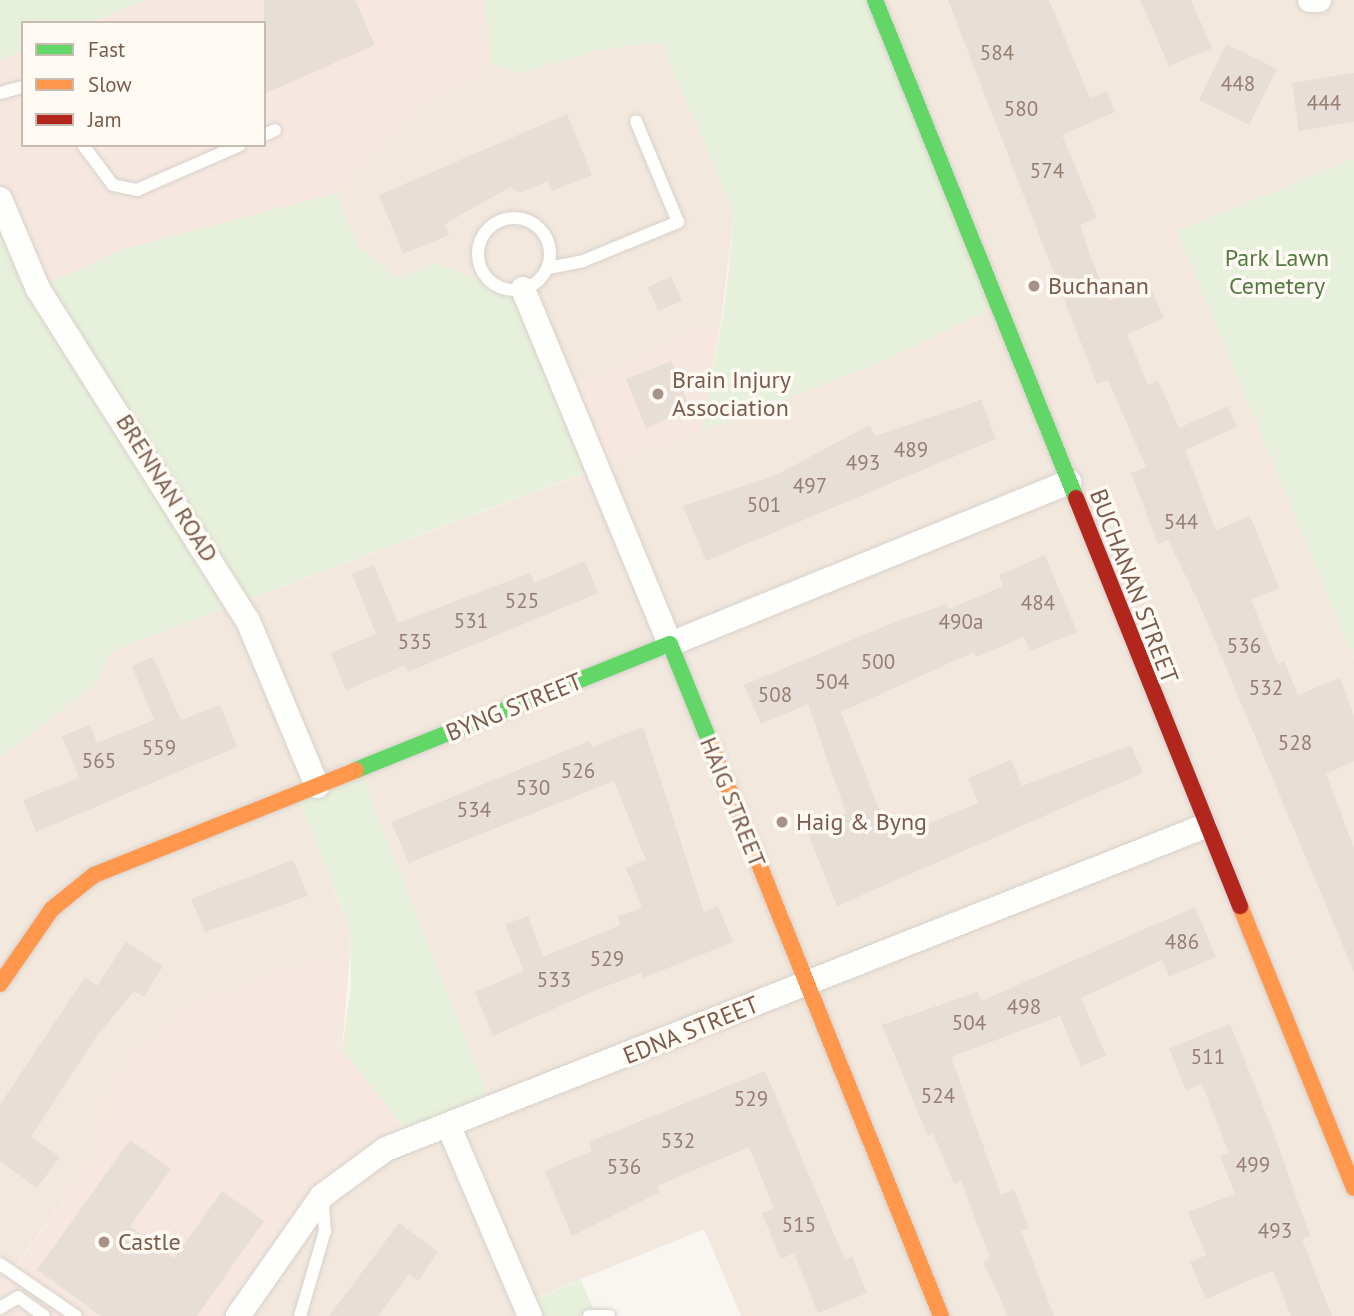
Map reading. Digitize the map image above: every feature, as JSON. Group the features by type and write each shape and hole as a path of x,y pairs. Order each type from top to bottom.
{"street":[{"name":"BUCHANAN STREET","path":"875,0 1205,826 1354,1188"},
{"path":"1310,0 1319,0"},
{"name":"BRENNAN ROAD","path":"0,199 38,289 168,485 253,630 317,786"},
{"name":"HAIG STREET","path":"523,289 670,644 804,985 941,1316"},
{"name":"BYNG STREET","path":"0,984 52,909 94,875 1069,482"},
{"name":"EDNA STREET","path":"238,1316 322,1195 386,1149 449,1127 1205,826"},
{"path":"449,1127 530,1316"}],"lane":[{"path":"0,93 21,88"},
{"path":"548,268 545,234 533,222 496,222 480,241 483,272 498,286 523,289 548,268 583,261 678,222 636,121"},
{"path":"84,147 113,185 137,190 235,147"},
{"path":"300,1316 325,1231 322,1195"},
{"path":"0,1264 76,1316"},
{"path":"0,1308 19,1297 44,1316"},
{"path":"589,1316 609,1316"}],"shaded area":[{"path":"146,0 484,0 491,63 406,116 337,193 124,249 39,288 0,194 0,60 21,52 21,147 266,147 266,21 96,21"},
{"path":"877,0 1354,0 1354,159 1177,231 1354,659 1354,1316 741,1316 704,1229 523,1303 528,1316 241,1316 324,1196 447,1130 330,881 350,929 350,953 306,963 193,1005 109,1092 102,1149 12,1270 0,1262 0,757 94,685 112,651 882,362 937,334"},
{"path":"661,41 734,213 721,322 566,388 515,294 436,263 398,279 357,246 337,193 406,116 491,63 521,73 598,50"},
{"path":"721,322 701,431 600,467 566,388"},
{"path":"350,953 342,1049 407,1131 352,1171 241,1316 0,1316 0,1262 13,1270 102,1149 108,1092 136,1052 193,1005 306,963"}],"green space":[{"path":"0,0 146,0 96,21 21,21 21,52 0,60"},
{"path":"484,0 877,0 1001,304 882,362 701,431 725,304 734,213 661,42 598,50 521,73 491,63"},
{"name":"Park Lawn Cemetery","path":"1354,159 1354,659 1177,231"},
{"path":"337,193 357,246 398,279 436,263 515,294 600,467 112,651 94,685 0,757 0,194 39,288 124,249"},
{"path":"360,771 494,1111 407,1131 342,1049 351,985 350,929 298,797"},
{"path":"581,1280 596,1316 528,1316 522,1304"}],"building":[{"path":"264,0 355,0 375,45 266,93"},
{"path":"948,0 1049,0 1090,98 1107,91 1115,112 1062,135 1097,218 1080,225 1090,255 1109,301 1149,283 1164,318 1127,334 1148,385 1158,380 1179,428 1228,406 1237,427 1185,450 1216,530 1250,516 1279,588 1251,600 1278,664 1284,661 1298,695 1340,678 1354,716 1354,761 1326,774 1354,848 1354,972 1199,603 1168,540 1158,544 1131,473 1146,467 1108,380 1097,384"},
{"path":"1140,0 1191,0 1212,48 1169,66"},
{"path":"1226,44 1277,69 1249,125 1199,100"},
{"path":"1354,73 1354,122 1299,131 1292,83"},
{"path":"567,114 592,175 552,191 548,181 519,193 510,187 445,224 449,235 403,254 379,195"},
{"path":"671,276 682,301 658,311 648,287"},
{"name":"Brain Injury Association","path":"671,361 690,409 646,428 626,379"},
{"path":"981,400 996,439 706,561 683,506 774,476 870,425 875,436"},
{"path":"1045,555 1077,632 1030,651 1024,637 976,657 974,652 841,712 891,840 978,803 968,778 1011,760 1022,786 1131,745 1143,773 837,906 806,829 846,813 808,704 761,724 744,685 890,624 946,604 949,609 1003,586 999,575"},
{"path":"585,561 598,593 408,672 405,665 346,690 331,653 376,634 352,574 374,565 398,623 530,573 534,583"},
{"path":"153,657 181,720 220,705 237,747 36,832 23,800 79,778 62,736 90,725 97,743 154,720 132,666"},
{"path":"643,727 704,912 718,906 733,942 643,978 641,973 596,990 493,1036 475,992 524,971 505,924 528,916 543,957 620,925 617,916 642,908 626,868 646,860 614,781 409,863 391,822 589,741 592,747"},
{"path":"293,860 308,896 205,932 191,899"},
{"path":"1195,907 1216,957 1169,977 1162,960 1081,998 1106,1056 1081,1066 1060,1016 951,1057 1001,1195 1014,1190 1029,1228 1021,1231 1054,1316 1008,1316 983,1261 990,1258 961,1181 954,1184 933,1133 928,1136 882,1025 978,992 981,1001"},
{"path":"126,942 163,966 144,997 134,991 96,1037 31,1137 60,1157 37,1188 0,1161 0,1105 85,977 97,986"},
{"path":"1230,1024 1273,1131 1310,1236 1302,1239 1332,1316 1291,1316 1273,1270 1206,1299 1190,1262 1206,1255 1188,1212 1235,1194 1220,1156 1229,1153 1202,1084 1186,1090 1169,1048"},
{"path":"765,1071 845,1260 852,1257 867,1293 818,1313 794,1253 781,1259 762,1213 774,1208 749,1147 657,1186 660,1192 572,1236 545,1171 592,1151 589,1142"},
{"name":"Castle","path":"130,1140 171,1169 130,1226 174,1258 222,1191 264,1221 197,1316 101,1316 37,1270"},
{"path":"399,1223 438,1252 418,1281 409,1274 378,1316 329,1316"}],"traffic: fast":[{"path":"875,0 1076,498"},
{"path":"356,770 670,644 711,745"}],"traffic: slow":[{"path":"711,745 941,1316"},
{"path":"0,984 52,909 94,875 356,770"},
{"path":"1240,906 1354,1188"}],"traffic: jam":[{"path":"1076,498 1240,906"}],"place":[{"name":"Buchanan","path":"1034,286"},
{"name":"Brain Injury Association","path":"658,394"},
{"name":"Haig & Byng","path":"782,822"},
{"name":"Castle","path":"104,1242"}]}
